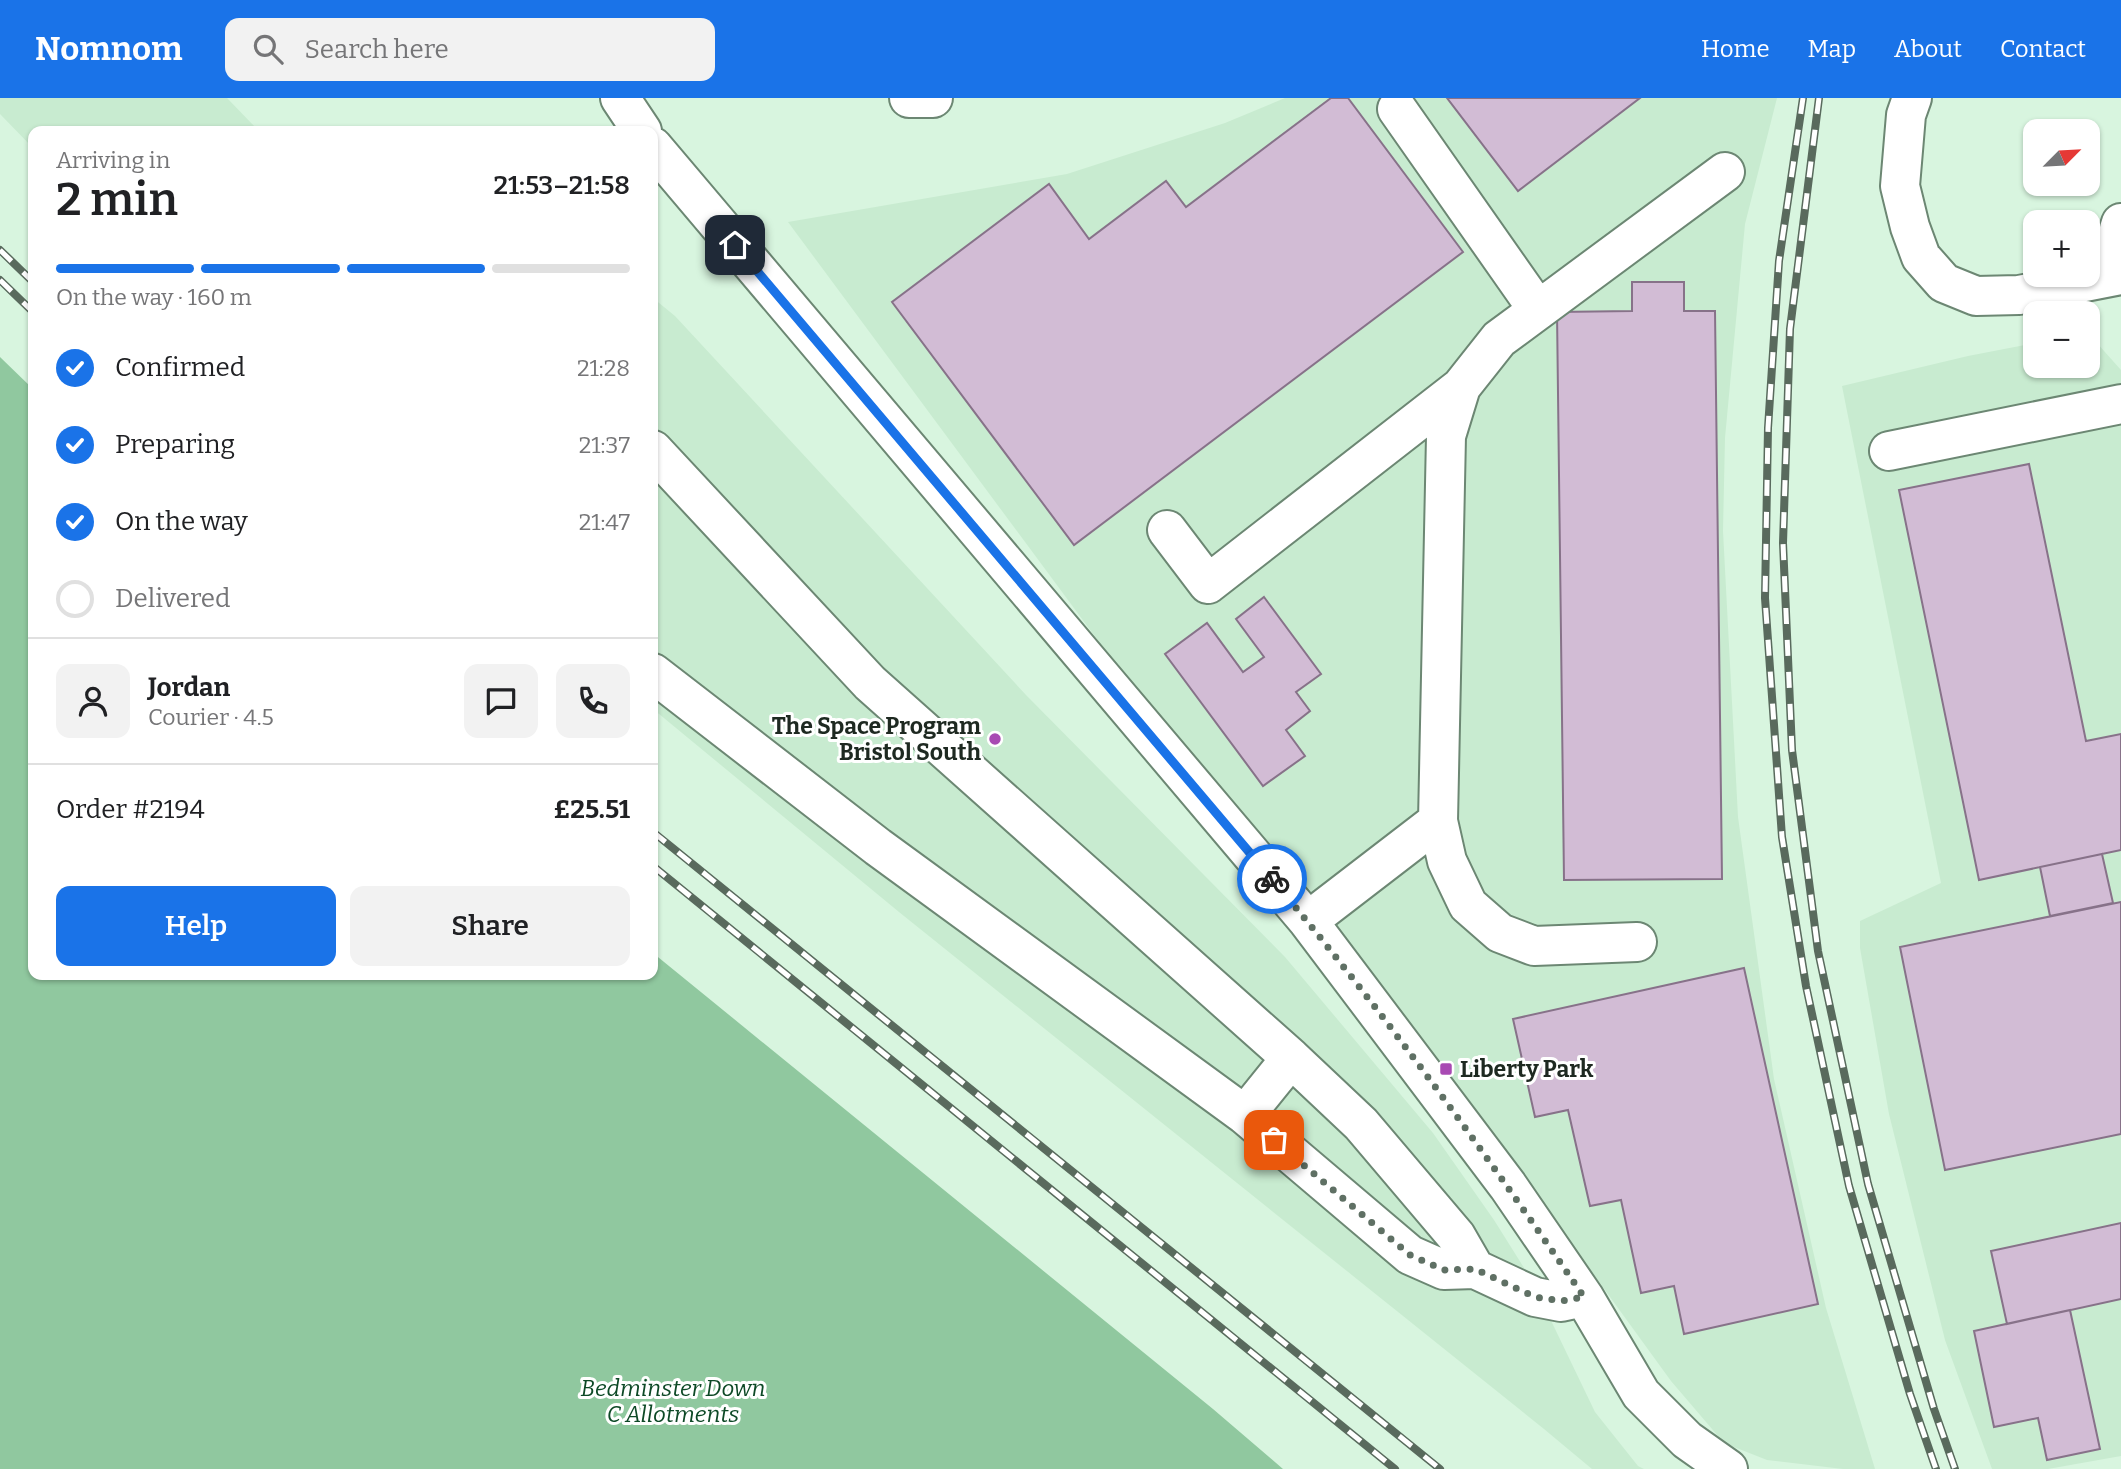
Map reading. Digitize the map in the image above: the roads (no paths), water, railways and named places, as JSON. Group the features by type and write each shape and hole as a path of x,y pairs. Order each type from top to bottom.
{"street":[{"path":"620,98 639,126"},
{"path":"909,98 933,98"},
{"path":"1912,98 1906,115 1900,186 1921,257 1944,283 1976,296 2019,295 2121,275"},
{"path":"1397,109 1538,310"},
{"path":"658,153 1308,921 1501,1176 1584,1297 1641,1394 1687,1440 1728,1469"},
{"path":"1167,530 1208,584 1461,387 1499,339 1725,172"},
{"path":"2121,223 2116,236 2117,256 2121,263"},
{"path":"1461,387 1446,436 1438,821 1447,861 1468,905 1500,933 1534,946 1637,942"},
{"path":"1889,451 2121,404"},
{"path":"658,455 870,683 1291,1058 1361,1124 1457,1236 1475,1269"},
{"path":"658,677 878,847 1245,1115 1410,1255 1444,1270 1475,1269 1535,1297 1561,1301 1584,1297"},
{"path":"1308,921 1438,821"},
{"path":"1245,1115 1291,1058"}],"railway":[{"path":"1803,98 1779,261 1768,428 1765,598 1782,837 1806,986 1849,1186 1910,1394 1936,1469"},
{"path":"1819,98 1790,329 1783,543 1792,750 1818,951 1868,1184 1934,1409 1955,1469"},
{"path":"0,250 28,277"},
{"path":"0,280 28,307"},
{"path":"658,836 1440,1469"},
{"path":"658,870 1395,1469"}],"place":[{"name":"The Space Program Bristol South","path":"995,739"},
{"name":"Liberty Park","path":"1446,1069"}],"park label":[{"name":"Bedminster Down C Allotments","path":"673,1401"}]}
